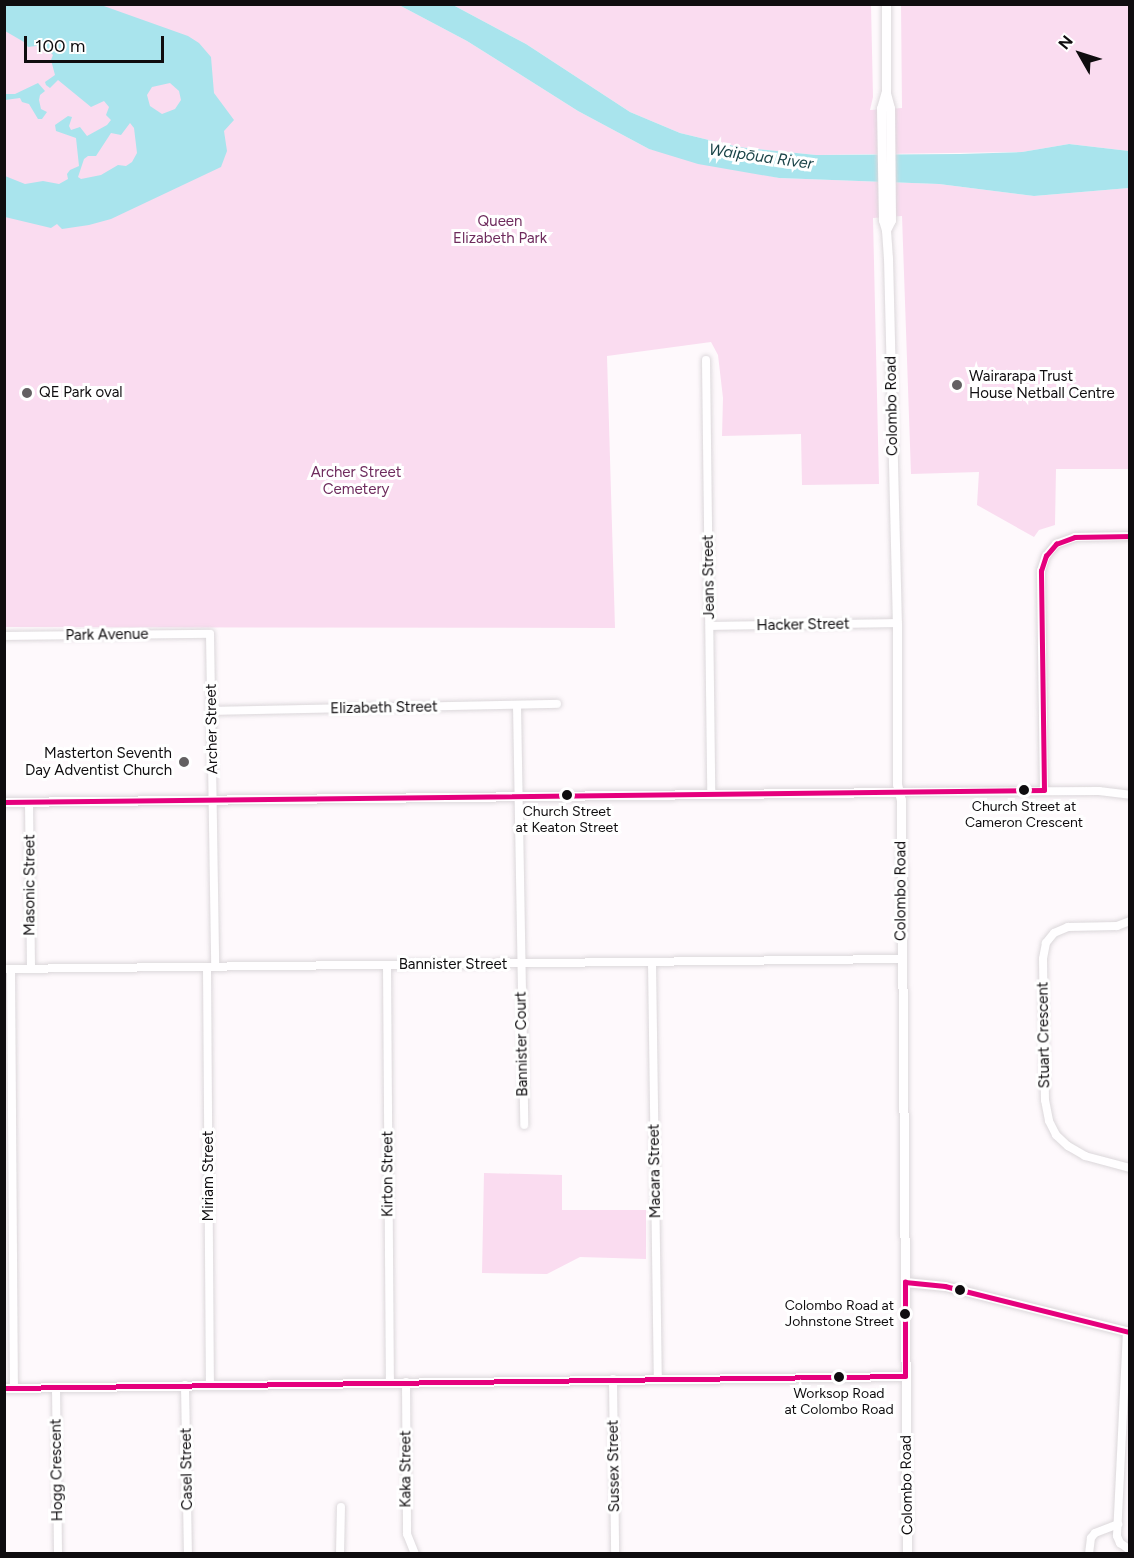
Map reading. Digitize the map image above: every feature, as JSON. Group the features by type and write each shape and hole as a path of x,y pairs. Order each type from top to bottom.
{"street":[{"name":"Colombo Road","path":"886,4 887,223 897,623 907,1554"},
{"name":"Jeans Street","path":"706,360 711,793"},
{"path":"1044,790 1041,571 1046,556 1056,544 1075,537 1130,536"},
{"name":"Hacker Street","path":"710,627 897,623"},
{"name":"Park Avenue","path":"4,636 210,634"},
{"name":"Archer Street","path":"210,634 213,799 211,967"},
{"name":"Elizabeth Street","path":"212,711 557,704"},
{"name":"Bannister Court","path":"517,705 524,1125"},
{"path":"4,802 1044,790 1099,791 1130,795"},
{"name":"Masonic Street","path":"29,802 31,969"},
{"name":"Stuart Crescent","path":"1130,921 1117,926 1068,927 1054,933 1046,943 1043,959 1045,1100 1049,1121 1056,1135 1068,1146 1085,1156 1130,1168"},
{"name":"Bannister Street","path":"8,969 901,958"},
{"name":"Macara Street","path":"652,962 658,1379"},
{"name":"Kirton Street","path":"387,965 390,1383"},
{"name":"Miriam Street","path":"210,1385 211,967"},
{"path":"8,969 9,1388 905,1376"},
{"path":"905,1282 945,1286 1128,1332 1117,1536 1120,1543 1130,1550"},
{"name":"Sussex Street","path":"613,1379 615,1554"},
{"name":"Kaka Street","path":"406,1382 407,1534 415,1554"},
{"name":"Casel Street","path":"185,1385 188,1554"},
{"name":"Hogg Crescent","path":"56,1387 58,1554"},
{"path":"340,1554 341,1507"},
{"path":"1089,1554 1091,1538 1095,1533 1118,1524"}],"green space":[{"path":"4,5 399,5 467,41 578,111 649,149 779,178 939,184 1034,196 1129,188 1129,469 1056,469 1055,525 1039,530 1034,537 977,505 979,472 911,474 902,216 873,218 879,484 802,485 801,434 722,436 723,398 718,355 711,342 607,356 615,628 5,627"},
{"path":"453,5 871,5 873,97 870,110 902,108 901,5 1129,5 1129,151 1069,144 1022,152 816,155 738,147 680,133 630,112 526,44"},
{"path":"484,1173 562,1175 562,1210 646,1210 646,1259 580,1257 547,1274 482,1273"}],"water":[{"path":"5,4 101,5 188,36 199,43 211,57 214,93 234,120 224,131 227,151 221,167 111,219 89,225 62,229 57,224 51,228 5,217 5,176 25,184 43,181 59,184 68,179 67,174 70,170 79,166 76,138 56,131 55,125 68,116 72,117 69,126 71,130 80,127 87,136 107,125 111,120 106,115 109,107 104,101 91,107 58,80 50,88 46,85 45,82 55,75 51,60 53,55 43,45 28,47 24,42 5,31","holes":["170,83 179,91 181,100 175,109 162,114 150,106 147,95 152,87","130,123 134,128 137,153 132,162 126,166 118,165 101,175 81,179 78,177 84,159 88,156 96,156 111,133 121,135"]},
{"name":"Waipōua River","path":"399,5 453,5 526,44 630,112 680,133 738,147 816,155 1022,152 1069,144 1129,151 1129,188 1034,196 939,184 779,178 698,164 649,149 578,111 467,41"},
{"path":"38,83 45,91 40,95 39,100 41,109 47,112 42,119 38,119 29,104 22,102 20,98 5,100 5,94 15,94"}],"transit line":[{"path":"4,802 1044,790 1041,571 1046,556 1056,544 1075,537 1130,536"},
{"path":"4,1388 905,1376 905,1282 945,1286 1130,1332"}],"place":[{"name":"Wairarapa Trust House Netball Centre","path":"957,385"},
{"name":"QE Park oval","path":"27,393"},
{"name":"Masterton Seventh Day Adventist Church","path":"184,762"},
{"name":"Church Street at Cameron Crescent","path":"1024,790"},
{"name":"Church Street at Keaton Street","path":"567,795"},
{"name":"Colombo Road at Johnstone Street","path":"905,1314"},
{"name":"Worksop Road at Colombo Road","path":"839,1377"}],"park label":[{"name":"Queen Elizabeth Park","path":"500,230"},
{"name":"Archer Street Cemetery","path":"356,480"}]}
